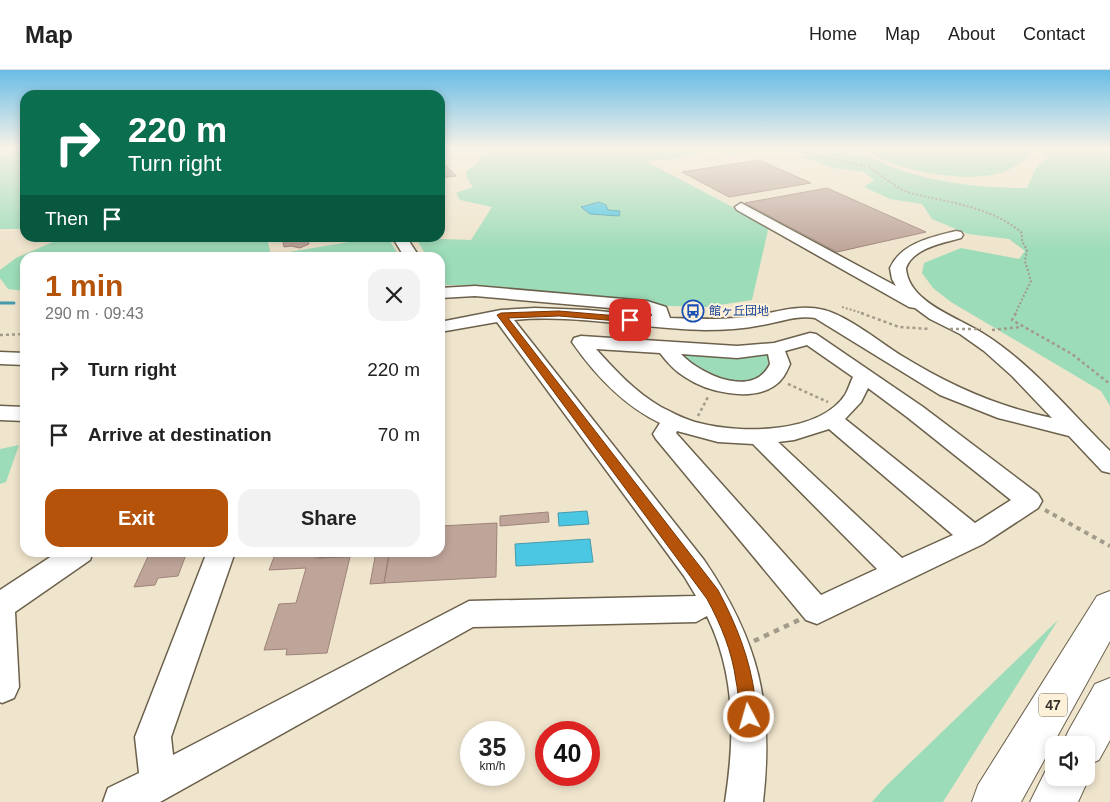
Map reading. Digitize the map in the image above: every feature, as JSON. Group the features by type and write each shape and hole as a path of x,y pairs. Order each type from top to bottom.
{"main road":[{"name":"47","path":"995,802 1110,607"},
{"path":"1089,736 1110,698"},
{"path":"1053,802 1062,786"}],"street":[{"path":"741,207 929,316 971,333 992,347 1110,465"},
{"path":"929,316 898,276 898,266 905,256 916,249 956,235"},
{"path":"445,293 476,291 647,306 660,312 662,323"},
{"path":"684,325 698,313 748,309 766,320"},
{"path":"445,326 501,315 559,313 684,325 709,325 766,320 801,311 821,314 932,382 959,396 999,411 1075,430"},
{"path":"501,315 694,568 719,606 737,649 748,699 750,748 744,802"},
{"path":"709,325 720,352"},
{"path":"682,424 664,434 817,611 974,537 1028,501 915,412 810,338 775,348 756,351 720,352 581,342 615,382 648,409 682,424 720,434 758,436 789,434 812,428 837,414 861,385 863,376"},
{"path":"666,348 690,372 715,384 728,386 753,386 774,378 780,364 775,348"},
{"path":"0,358 20,359"},
{"path":"0,413 20,414"},
{"path":"837,414 974,537"},
{"path":"758,436 899,573"},
{"path":"2,686 0,606 73,557"},
{"path":"158,781 153,737 219,557"},
{"path":"122,802 158,781 244,737 423,637 469,614 696,609"}],"path":[{"path":"888,182 905,192 993,212 1007,220 1022,233 1022,241 1028,250 1025,261 1031,281 1012,320 1072,354 1110,384"},
{"path":"835,305 900,327 929,316"},
{"path":"996,330 1021,326"},
{"path":"950,329 981,329"},
{"path":"0,335 20,334"},
{"path":"774,378 837,414"},
{"path":"682,424 715,384"},
{"path":"1028,501 1110,546"},
{"path":"756,640 788,625"}],"green space":[{"path":"0,182 20,182 20,229 0,229"},
{"path":"470,182 685,182 769,226 752,300 706,307 670,306 483,286 445,285 445,252 424,252 418,242 445,242 445,239 471,240 492,207 460,200 456,193 473,187"},
{"path":"871,182 948,182 976,186 1027,188 1030,182 1110,182 1110,406 1101,391 951,302 933,288 922,273 924,263 961,248 1019,259 1025,251 1009,239 968,234 932,219 922,204 890,199 864,187"},
{"path":"53,242 268,242 270,252 30,252"},
{"path":"349,242 391,242 397,252 289,252"},
{"path":"20,256 20,290 8,289 0,278 0,270"},
{"path":"685,353 767,353 776,357 770,375 742,383 717,380 678,358"},
{"path":"19,445 6,482 0,484 0,449"},
{"path":"1058,620 943,802 872,802 885,787"}],"water":[{"path":"599,202 606,205 608,210 620,211 619,216 590,214 581,207"},
{"path":"587,511 589,524 559,526 558,513"},
{"path":"590,539 593,562 516,566 515,544"}],"building":[{"path":"701,182 811,183 729,197"},
{"path":"827,188 926,232 837,252 745,203"},
{"path":"283,242 308,242 309,244 300,248 284,247"},
{"path":"548,512 549,522 500,526 500,516"},
{"path":"497,523 496,577 384,583 389,557 445,557 445,526"},
{"path":"148,557 185,557 178,576 158,578 155,585 134,587"},
{"path":"274,557 350,557 327,653 286,655 287,649 264,650 279,604 296,603 306,568 269,570"},
{"path":"375,557 388,557 384,583 370,584"}],"waterway":[{"path":"0,303 14,303"}],"place":[{"name":"館ヶ丘団地","path":"693,311"}],"route":[{"path":"630,320 559,313 501,315 712,594 726,620 737,649 745,680 749,717"}]}
